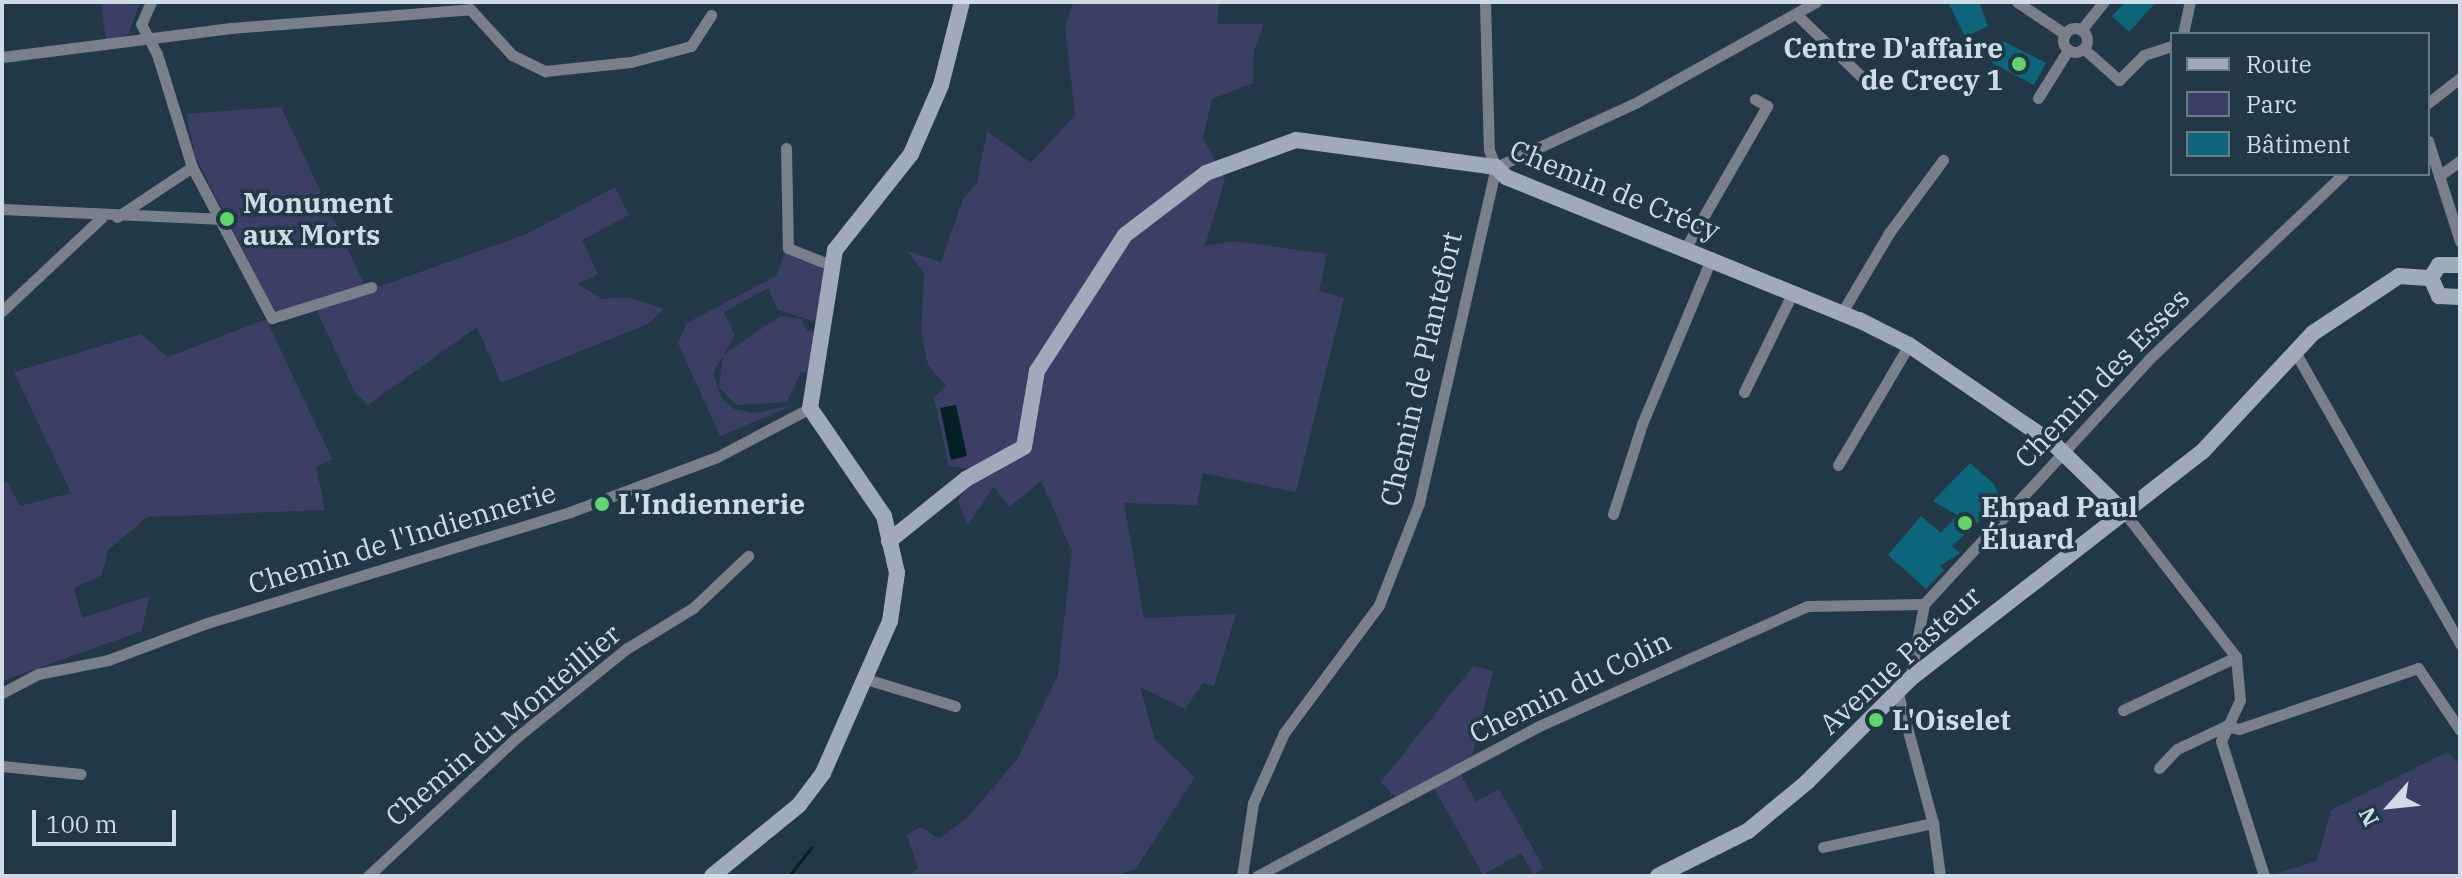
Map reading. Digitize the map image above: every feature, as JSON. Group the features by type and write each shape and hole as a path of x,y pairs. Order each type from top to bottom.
{"street":[{"path":"151,2 141,24 150,40 192,167 272,318 371,287"},
{"path":"712,876 799,805 823,773 866,679 898,593 878,502 810,408 833,266 845,231 911,154 941,85 962,2"},
{"path":"1485,2 1489,150 1496,167 1798,16 1816,2"},
{"path":"2017,2 2065,34 2068,50 2038,98"},
{"path":"2065,34 2081,30 2104,2"},
{"path":"2183,32 2190,2"},
{"path":"2,57 472,5 512,55 545,71 631,62 691,46 711,15"},
{"path":"1798,16 1866,81"},
{"path":"2081,30 2084,49 2119,80 2144,55 2170,47"},
{"path":"2068,50 2084,49"},
{"path":"2430,101 2460,78"},
{"path":"1686,247 1767,106 1755,99"},
{"name":"Chemin de Crécy","path":"889,541 966,479 986,471 1024,447 1037,371 1125,235 1184,186 1240,160 1311,140 1496,167 1506,177 1712,257 1909,345 2064,452 2124,512"},
{"path":"2430,147 2460,241"},
{"path":"786,148 788,248 833,266"},
{"path":"1841,314 1943,160"},
{"path":"2439,176 2460,161"},
{"path":"117,217 192,167"},
{"name":"Chemin de Plantefort","path":"1242,876 1253,803 1284,733 1379,605 1419,503 1496,167"},
{"name":"Chemin des Esses","path":"1924,604 2170,337 2341,176"},
{"path":"2,209 101,218 219,219"},
{"path":"2,311 101,218"},
{"path":"1613,514 1642,424 1712,257"},
{"path":"2460,263 2439,265 2431,278 2439,296 2460,297"},
{"name":"Avenue Pasteur","path":"1658,876 1748,831 1807,782 1903,684 2224,432 2294,350 2399,276 2431,278"},
{"path":"1744,392 1792,294"},
{"path":"1838,465 1909,345"},
{"path":"2294,350 2460,644"},
{"name":"Chemin de l'Indiennerie","path":"2,693 38,674 108,660 207,623 570,512 717,457 810,408"},
{"path":"2124,512 2236,657 2240,700 2221,741 2264,876"},
{"name":"Chemin du Monteillier","path":"368,876 517,737 626,649 693,608 748,556"},
{"path":"1924,604 1903,684 1933,823 1940,876"},
{"name":"Chemin du Colin","path":"1257,876 1539,726 1807,606 1924,604"},
{"path":"2123,710 2236,657"},
{"path":"2159,768 2177,749 2226,726 2239,729 2418,668 2460,730"},
{"path":"866,679 947,705"},
{"path":"2,766 81,774"},
{"path":"1823,847 1933,823"}],"green space":[{"path":"101,2 139,5 128,35 106,40"},
{"path":"1074,2 1219,2 1217,24 1264,24 1254,51 1253,83 1212,99 1203,138 1225,179 1205,246 1235,241 1327,254 1319,291 1344,298 1296,492 1203,473 1197,505 1124,503 1144,618 1236,614 1214,686 1203,683 1185,709 1140,687 1155,740 1195,777 1135,870 1112,876 910,876 918,868 907,835 921,827 939,839 966,819 1017,760 1058,675 1072,551 1041,481 1009,507 994,486 968,525 958,501 978,470 949,466 934,398 946,385 928,365 921,332 924,273 907,251 941,262 963,199 977,183 987,131 1031,163 1075,115 1065,26"},
{"path":"281,107 365,286 275,312 196,158 186,114"},
{"path":"615,187 629,215 582,240 598,274 578,284 602,299 628,297 664,309 648,324 501,383 477,327 368,405 354,391 316,309 527,234"},
{"path":"786,251 825,267 819,323 778,310 768,288 724,312 735,335 713,373 722,399 734,409 755,413 794,405 720,436 678,343 687,323 776,276"},
{"path":"780,316 801,319 807,331 818,332 813,373 801,372 787,402 736,405 719,387 723,355"},
{"path":"266,319 332,459 316,467 325,510 147,517 108,550 102,575 74,588 82,618 149,596 142,631 2,681 2,485 7,482 20,506 71,493 14,372 141,334 168,357"},
{"path":"1473,666 1493,671 1472,756 1395,797 1381,782"},
{"path":"2447,752 2460,764 2460,876 2268,876 2317,861 2331,810"},
{"path":"1460,773 1476,802 1499,789 1544,868 1533,874 1521,853 1483,875 1434,788"}],"shaded area":[{"path":"956,405 967,456 951,460 940,408"}],"building":[{"path":"1948,2 1979,2 1988,26 1965,37"},
{"path":"2125,2 2156,2 2129,32 2112,16"},
{"name":"Centre D'affaire de Crecy 1","path":"2003,41 2046,63 2034,85 1992,63"},
{"name":"Ehpad Paul Éluard","path":"1970,463 1994,484 2001,500 1952,546 1960,553 1940,566 1944,570 1926,589 1888,555 1921,516 1941,533 1957,515 1933,501"}],"waterway":[{"path":"789,876 811,848"}],"place":[{"name":"Centre D'affaire de Crecy 1","path":"2019,64"},
{"name":"Monument aux Morts","path":"227,219"},
{"name":"L'Indiennerie","path":"602,504"},
{"name":"Ehpad Paul Éluard","path":"1965,523"},
{"name":"L'Oiselet","path":"1876,720"}]}
